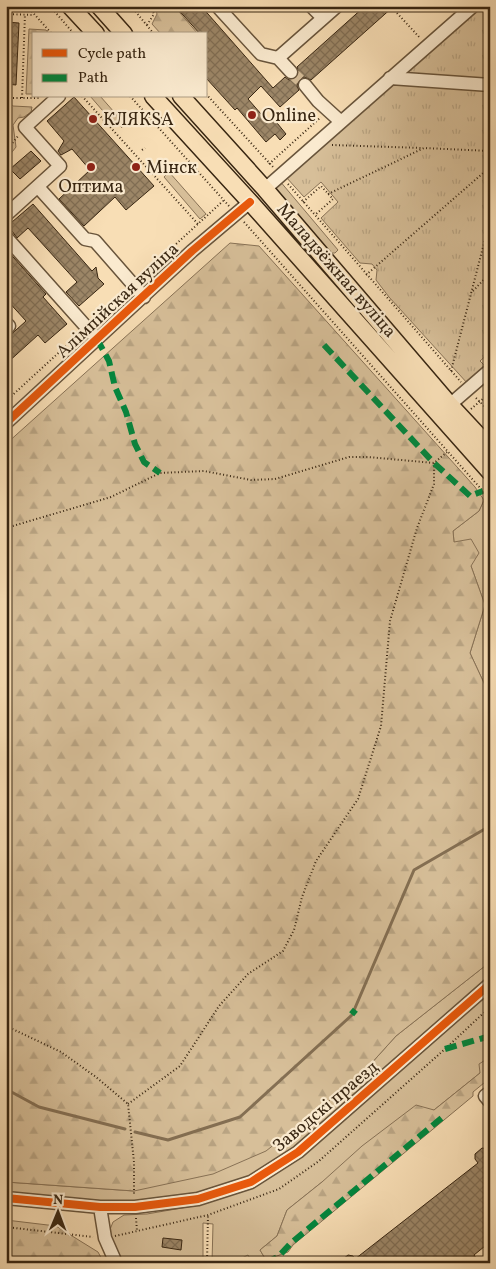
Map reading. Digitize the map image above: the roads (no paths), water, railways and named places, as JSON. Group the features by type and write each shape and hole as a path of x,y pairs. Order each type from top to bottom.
{"main road":[{"path":"70,6 94,32"},
{"path":"99,6 122,32"},
{"name":"Маладзёжная вуліца","path":"155,98 250,202 450,412 490,448"},
{"name":"Маладзёжная вуліца","path":"183,98 265,189 450,412 490,472"},
{"path":"250,202 265,189"}],"street":[{"path":"217,6 261,54 278,58 291,72"},
{"path":"312,6 323,18"},
{"path":"278,58 336,6"},
{"path":"265,189 474,6"},
{"path":"390,78 488,83"},
{"path":"305,85 318,101 340,122"},
{"path":"6,215 60,166 26,127 58,98"},
{"path":"38,187 85,239 95,241 144,297"},
{"name":"Алімпійская вуліца","path":"6,422 192,251 250,202"},
{"path":"6,237 97,339"},
{"path":"6,323 9,326 6,329"},
{"path":"450,412 468,389 490,370"},
{"name":"Заводскі праезд","path":"6,1198 100,1207 135,1207 198,1199 251,1182 298,1152 490,984"},
{"path":"490,1092 485,1096 490,1102"},
{"path":"100,1207 105,1238 116,1263"}],"waterway":[{"path":"135,1132 168,1140 240,1117 352,1015 414,870 490,826"},
{"path":"6,1089 39,1107 125,1129"}],"tunnel":[{"path":"291,72 305,85"}],"place":[{"name":"Online","path":"252,115"},
{"name":"КЛЯКSА","path":"93,119"},
{"name":"Оптима","path":"91,167"},
{"name":"Мінск","path":"136,167"}]}
